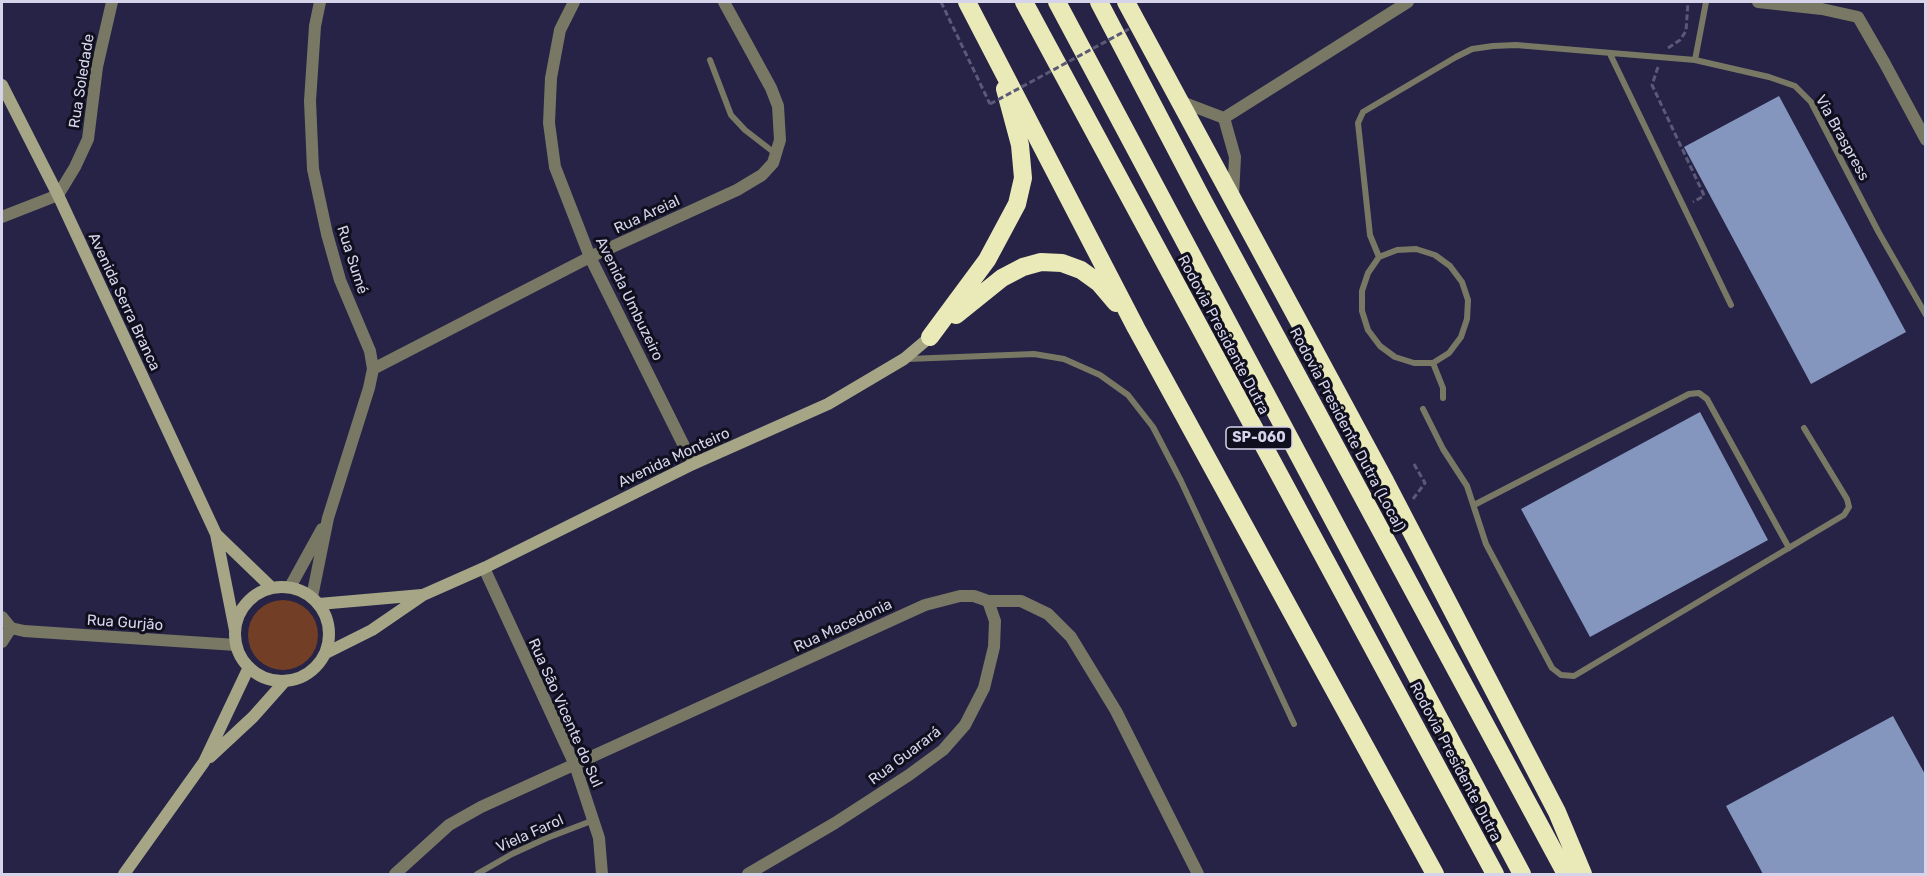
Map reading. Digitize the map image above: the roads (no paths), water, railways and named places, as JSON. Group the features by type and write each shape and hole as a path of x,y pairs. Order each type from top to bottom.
{"highway":[{"name":"SP-060","path":"967,2 1136,328 1435,874"},
{"name":"Rodovia Presidente Dutra","path":"1024,2 1495,874"},
{"name":"Rodovia Presidente Dutra","path":"1057,2 1522,874"},
{"name":"Rodovia Presidente Dutra (Local)","path":"1099,2 1566,874"},
{"path":"1126,2 1384,479 1557,812 1583,874"},
{"path":"930,337 987,260 1017,204 1023,178 1020,145 997,60"},
{"path":"930,337 1002,278 1023,267 1041,262 1062,263 1081,270 1099,283 1136,328"}],"street":[{"name":"Rua Soledade","path":"58,195 88,139 97,67 112,2"},
{"name":"Rua Sumé","path":"315,600 328,518 373,369 370,351 340,280 313,169 310,101 315,26 320,2"},
{"name":"Avenida Umbuzeiro","path":"574,2 560,30 551,78 549,123 555,167 590,257 693,464"},
{"path":"724,2 771,88 778,106 780,140 776,154"},
{"path":"1224,118 1408,2"},
{"path":"1758,2 1822,9 1858,16 1926,140"},
{"name":"Avenida Serra Branca","path":"2,85 58,195 216,534 235,630"},
{"path":"1182,102 1224,118"},
{"path":"1224,118 1234,157 1233,198"},
{"name":"Rua Areial","path":"373,369 590,257 737,190 762,175 773,163 776,154"},
{"path":"2,217 58,195"},
{"name":"Avenida Monteiro","path":"326,653 372,630 423,595 483,568 693,464 807,414 904,359 930,337"},
{"name":"Rua Sumé","path":"290,587 328,518"},
{"name":"Avenida Serra Branca","path":"216,534 272,588"},
{"name":"Rua São Vicente do Sul","path":"483,568 575,765 595,820 602,874"},
{"path":"290,587 301,590 315,600 326,615 329,640 326,653 310,673 298,679 272,680 260,676 249,668 236,645 235,630 239,615 258,593 272,588 290,587"},
{"name":"Avenida Monteiro","path":"315,600 423,595"},
{"name":"Rua Macedonia","path":"395,874 449,825 481,807 925,605 960,596 974,596 988,601 1021,601 1048,614 1071,637 1116,711 1198,874"},
{"name":"Rua Guarará","path":"748,874 835,823 909,775 943,750 965,725 984,688 994,647 995,621 988,601"},
{"path":"2,617 11,628 2,642"},
{"name":"Rua Gurjão","path":"11,628 24,632 236,645"},
{"path":"124,874 204,762 249,668"},
{"path":"204,762 253,717 285,681"}],"lane":[{"path":"1695,60 1706,2"},
{"name":"Via Braspress","path":"1379,257 1370,235 1358,123 1363,112 1472,49 1516,45 1695,60 1769,77 1795,86 1810,102 1879,233 1926,315"},
{"path":"1610,54 1731,305"},
{"path":"710,60 731,115 745,130 776,154"},
{"path":"1416,249 1435,255 1450,266 1462,282 1468,300 1467,319 1461,337 1449,352 1433,363 1414,363 1395,357 1380,346 1368,330 1362,311 1362,291 1368,273 1379,257 1397,250 1416,249"},
{"path":"904,359 1034,354 1064,359 1100,375 1128,395 1153,427 1181,481 1294,724"},
{"path":"1433,363 1443,388 1443,398"},
{"path":"1474,506 1689,394 1699,393 1707,399 1789,548"},
{"path":"1423,410 1443,449 1467,486 1486,543 1552,668 1561,675 1574,676 1844,515 1849,507 1847,499 1804,428"},
{"name":"Viela Farol","path":"477,874 520,850 595,820"}]}
